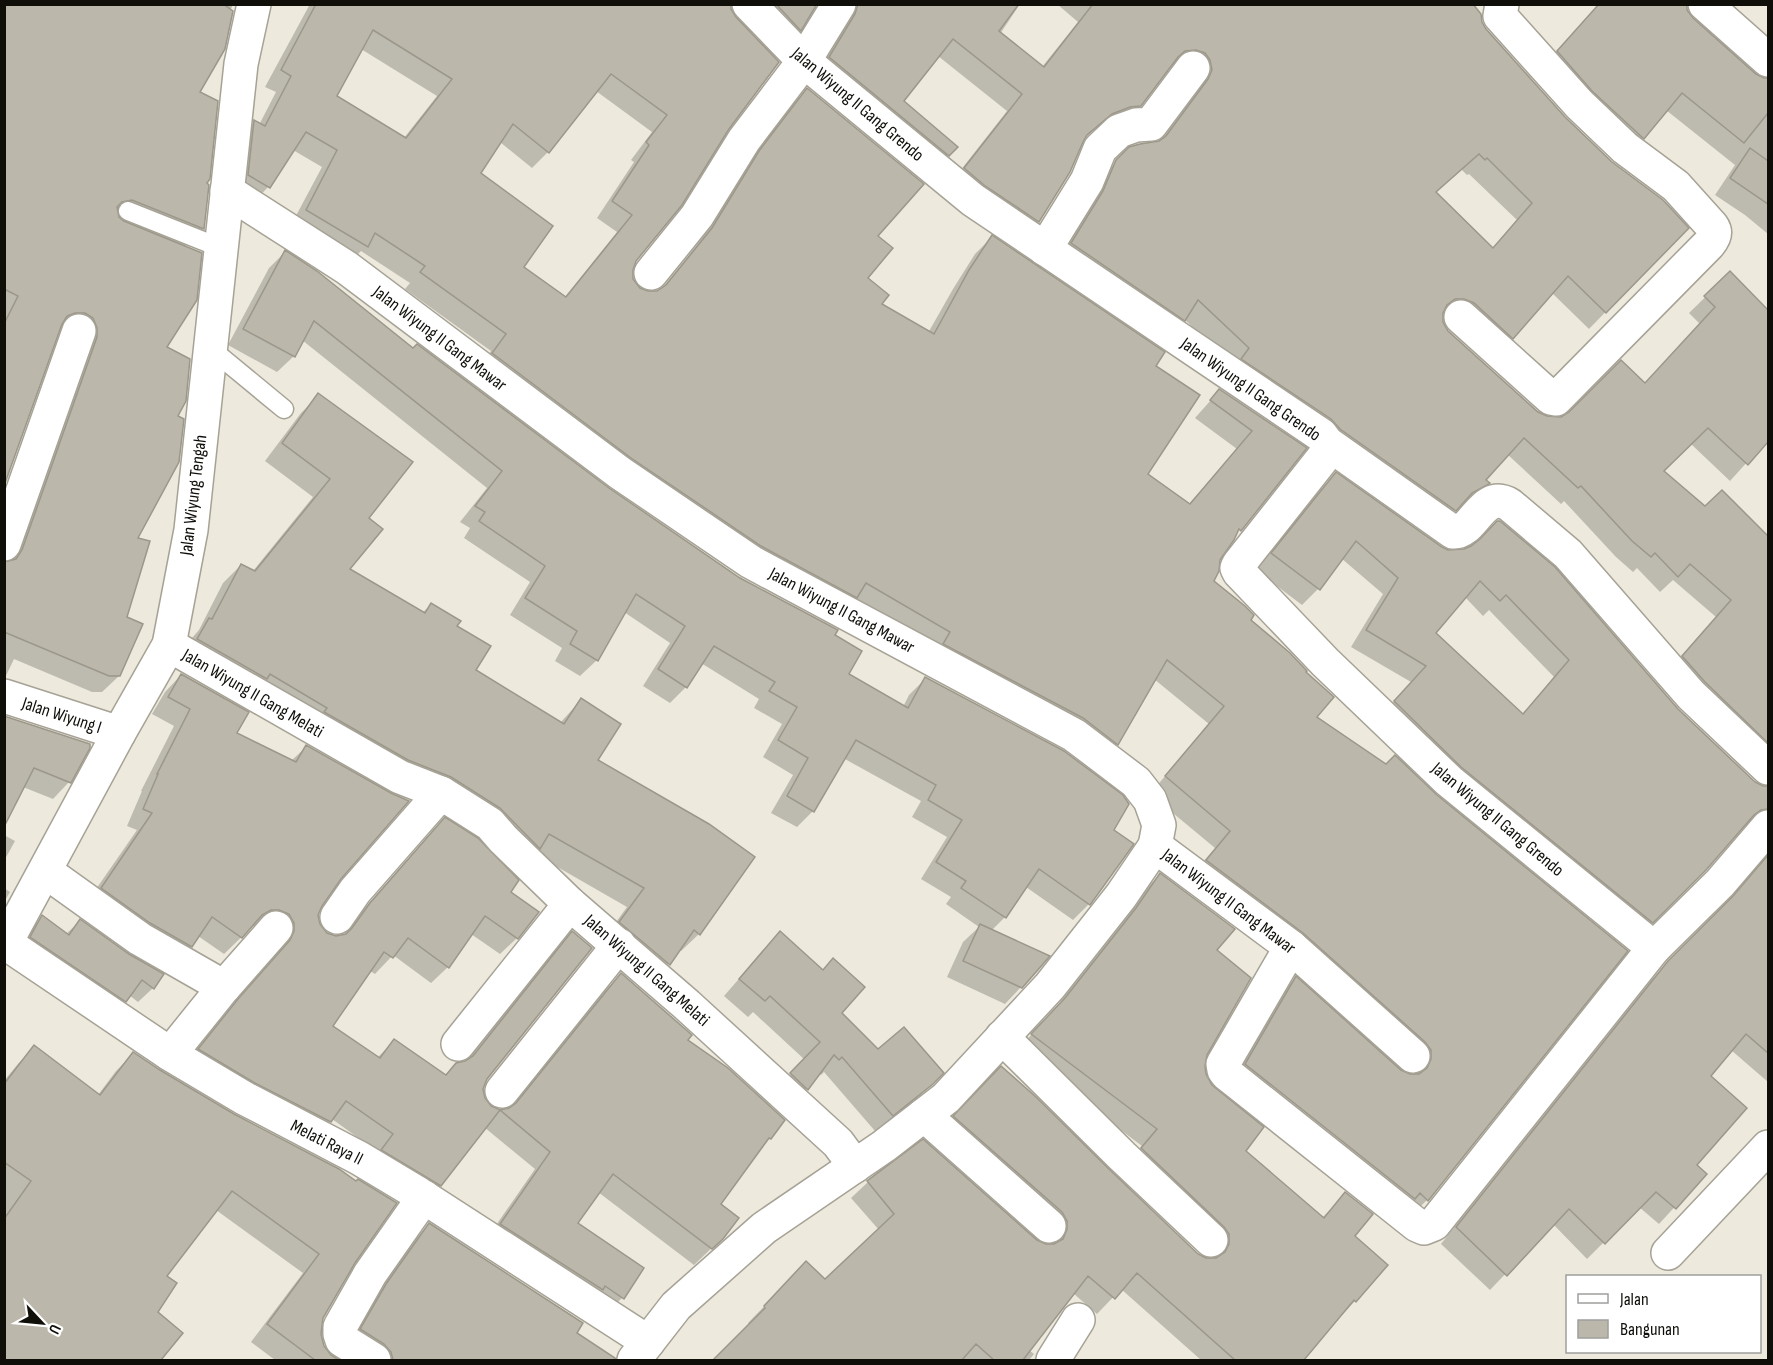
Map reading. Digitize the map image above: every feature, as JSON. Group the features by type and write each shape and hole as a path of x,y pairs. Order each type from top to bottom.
{"street":[{"name":"Jalan Wiyung Tengah","path":"5,944 169,645 191,530 241,64 254,4"},
{"name":"Jalan Wiyung II Gang Grendo","path":"749,4 804,61 973,200 1321,435 1327,443 1326,454 1239,564 1237,568 1239,572 1325,662 1449,781 1654,948"},
{"path":"651,273 697,216 744,140 804,61 839,4"},
{"path":"1461,317 1551,398 1556,399 1714,239 1715,234 1712,226 1676,186 1625,148 1579,104 1500,16 1502,4"},
{"path":"1706,4 1768,60"},
{"path":"1045,249 1087,181 1100,149 1119,131 1136,125 1151,124 1192,68"},
{"name":"Jalan Wiyung II Gang Mawar","path":"226,191 347,268 620,473 751,561 1074,735 1136,782 1150,800 1159,825 1155,846 1292,947 1413,1056"},
{"path":"4,544 79,331"},
{"path":"1327,443 1453,532 1461,531 1487,505 1499,501 1510,505 1568,555 1691,695 1768,768"},
{"name":"Jalan Wiyung II Gang Melati","path":"169,645 400,777 441,793 490,824 570,904 619,945 838,1143 855,1166"},
{"name":"Jalan Wiyung I","path":"4,696 119,733"},
{"path":"337,917 355,891 441,793"},
{"path":"1292,947 1223,1064 1224,1070 1418,1226 1424,1227 1434,1224 1654,948 1720,883 1768,827"},
{"path":"641,1351 676,1306 764,1228 884,1146 946,1098 1050,986 1121,896 1155,846"},
{"path":"45,871 140,939 224,987"},
{"path":"458,1044 570,904"},
{"path":"170,1054 224,987 276,928"},
{"name":"Melati Raya II","path":"5,944 170,1054 244,1098 359,1158 424,1197 641,1351"},
{"path":"502,1090 619,945"},
{"path":"1002,1037 1211,1240"},
{"path":"924,1115 1049,1226"},
{"path":"1668,1253 1768,1146"},
{"path":"374,1360 342,1340 340,1327 370,1274 424,1197"},
{"path":"1053,1360 1078,1320"}],"lane":[{"path":"128,211 220,248"},
{"path":"210,348 284,409"}],"building":[{"path":"4,4 223,4 233,11 225,49 200,92 218,101 210,179 207,183 209,185 204,229 132,200 122,202 117,207 119,217 124,221 202,253 197,300 167,347 190,359 186,401 178,416 184,419 179,462 138,538 150,541 127,617 143,624 120,676 109,676 4,632 4,562 16,559 22,550 97,337 97,328 93,318 85,313 67,316 62,324 4,486 4,324 18,296 4,289"},
{"path":"316,4 731,4 736,17 779,62 729,129 682,205 636,261 633,279 640,288 657,291 666,285 712,228 759,151 807,88 924,184 878,236 893,248 868,278 889,295 882,304 934,334 969,270 992,235 1165,352 1156,366 1200,395 1148,474 1190,504 1252,431 1210,400 1219,389 1307,448 1241,531 1239,529 1220,560 1219,571 1214,581 1245,606 1254,615 1251,620 1290,653 1306,672 1334,697 1317,717 1386,764 1395,755 1437,795 1628,951 1428,1201 1420,1193 1415,1199 1245,1064 1296,976 1401,1070 1410,1074 1419,1074 1427,1068 1431,1059 1431,1050 1425,1042 1303,933 1206,860 1230,831 1165,776 1224,706 1167,660 1118,745 1083,718 943,644 950,632 866,583 857,598 761,546 631,458 492,353 506,334 420,272 425,266 375,233 368,247 306,210 337,150 306,132 270,188 248,175 254,120 265,126 291,76 281,70","holes":["373,30 452,79 406,138 337,96","611,74 667,115 646,142 649,145 612,201 632,215 566,297 524,267 553,226 481,173 513,124 549,153"]},
{"path":"776,4 817,4 801,31"},
{"path":"858,4 1019,4 999,31 1044,67 1093,4 1473,4 1481,14 1486,29 1565,117 1612,162 1663,200 1689,228 1606,313 1568,276 1513,339 1474,303 1464,299 1455,299 1447,305 1443,313 1443,322 1448,331 1538,412 1547,416 1561,417 1569,412 1621,360 1645,383 1715,307 1704,296 1730,271 1768,310 1768,442 1748,465 1708,428 1664,471 1705,506 1722,490 1768,536 1768,743 1705,682 1682,656 1731,600 1690,564 1678,577 1655,553 1651,557 1632,541 1581,486 1578,488 1524,438 1486,480 1490,483 1472,493 1456,511 1340,429 1331,419 1241,359 1249,348 1198,300 1185,321 1071,243 1103,191 1116,160 1129,147 1159,141 1166,136 1208,79 1212,70 1210,60 1205,53 1196,50 1185,51 1141,106 1130,107 1112,114 1087,135 1070,172 1039,222 984,185 964,168 1022,94 953,39 904,101 958,147 949,156 829,57 855,14","holes":["1479,154 1485,160 1487,158 1532,203 1493,248 1436,192"]},
{"path":"1599,4 1687,4 1687,10 1693,18 1756,74 1768,78 1768,113 1744,143 1682,93 1644,139 1592,91 1557,51"},
{"path":"1750,148 1768,161 1768,204 1730,178"},
{"path":"285,250 317,271 413,348 417,344 609,488 740,578 838,630 835,635 862,651 849,674 908,708 925,677 1064,751 1123,795 1129,804 1114,830 1134,844 1090,905 1039,869 1006,918 961,888 966,881 936,862 962,820 928,800 936,785 856,740 814,812 787,796 808,758 778,740 797,707 769,691 775,682 714,646 687,688 658,669 685,626 636,594 598,661 570,644 577,631 525,598 545,566 479,521 485,512 475,506 502,471 314,321 295,357 243,329"},
{"path":"318,393 413,462 369,518 383,529 350,569 425,613 431,603 461,621 457,626 491,646 476,670 564,724 581,698 621,724 598,760 709,824 755,857 700,935 694,930 670,965 619,922 644,888 549,834 540,849 500,808 451,777 408,760 324,712 327,708 270,674 267,679 197,639 209,618 212,619 241,564 255,571 330,479 282,443"},
{"path":"1336,472 1448,550 1471,546 1497,521 1500,521 1555,567 1678,709 1755,782 1768,786 1768,809 1761,810 1754,815 1706,870 1653,923 1461,767 1394,701 1426,666 1366,630 1398,578 1356,541 1320,590 1271,553","holes":["1480,581 1500,601 1506,595 1569,660 1523,714 1436,633"]},
{"path":"181,674 249,712 237,733 296,762 306,745 409,801 341,879 322,906 318,915 320,924 327,933 336,936 346,934 445,817 478,838 519,880 511,892 539,912 518,939 485,916 449,968 408,938 393,958 384,952 333,1026 380,1058 394,1039 446,1075 456,1063 473,1056 572,931 592,948 487,1079 483,1089 485,1098 491,1106 500,1110 441,1186 381,1150 393,1134 346,1101 331,1122 253,1082 198,1049 290,940 294,931 294,923 289,914 271,910 262,915 242,938 212,917 192,947 150,923 101,888 152,813 143,809 157,774 190,709 168,697"},
{"path":"4,716 90,744 90,748 71,783 34,768 4,827"},
{"path":"1768,855 1768,1053 1746,1034 1711,1076 1747,1108 1697,1165 1707,1174 1676,1209 1656,1192 1605,1244 1569,1209 1507,1276 1456,1227 1668,961 1733,896"},
{"path":"1160,873 1235,929 1217,950 1251,978 1207,1055 1205,1066 1206,1074 1212,1085 1264,1127 1246,1151 1324,1218 1345,1192 1373,1214 1355,1236 1388,1265 1356,1302 1354,1300 1304,1360 1235,1360 1137,1273 1115,1299 1088,1276 1023,1360 994,1360 976,1344 962,1360 713,1360 765,1308 764,1306 806,1261 825,1279 894,1214 867,1181 923,1139 1037,1240 1046,1244 1054,1244 1063,1239 1067,1221 1062,1212 953,1116 1001,1066 1198,1254 1206,1258 1216,1258 1225,1252 1229,1244 1229,1234 1224,1227 1141,1148 1157,1129 1031,1034 1065,998 1136,908"},
{"path":"42,915 69,935 80,919 129,954 164,974 154,989 142,980 126,1002 30,937"},
{"path":"980,924 1050,956 1022,988 963,961"},
{"path":"780,931 823,970 833,958 865,987 842,1013 878,1049 904,1027 944,1073 893,1116 842,1057 839,1060 834,1055 808,1090 790,1073 820,1042 770,996 765,1001 739,979"},
{"path":"621,973 692,1035 688,1040 728,1068 785,1120 771,1139 769,1138 721,1204 739,1218 712,1249 613,1174 578,1223 644,1268 624,1299 605,1286 603,1290 500,1224 550,1152 500,1110 516,1103"},
{"path":"34,1045 100,1095 133,1052 234,1114 339,1169 356,1181 358,1179 397,1203 355,1263 323,1318 321,1334 324,1346 331,1355 339,1360 315,1360 267,1324 319,1254 232,1191 167,1276 177,1283 158,1312 183,1333 161,1360 4,1360 4,1219 31,1181 4,1162 4,1084"},
{"path":"429,1223 583,1323 577,1333 616,1360 393,1360 391,1352 384,1344 360,1329 386,1284"}]}
